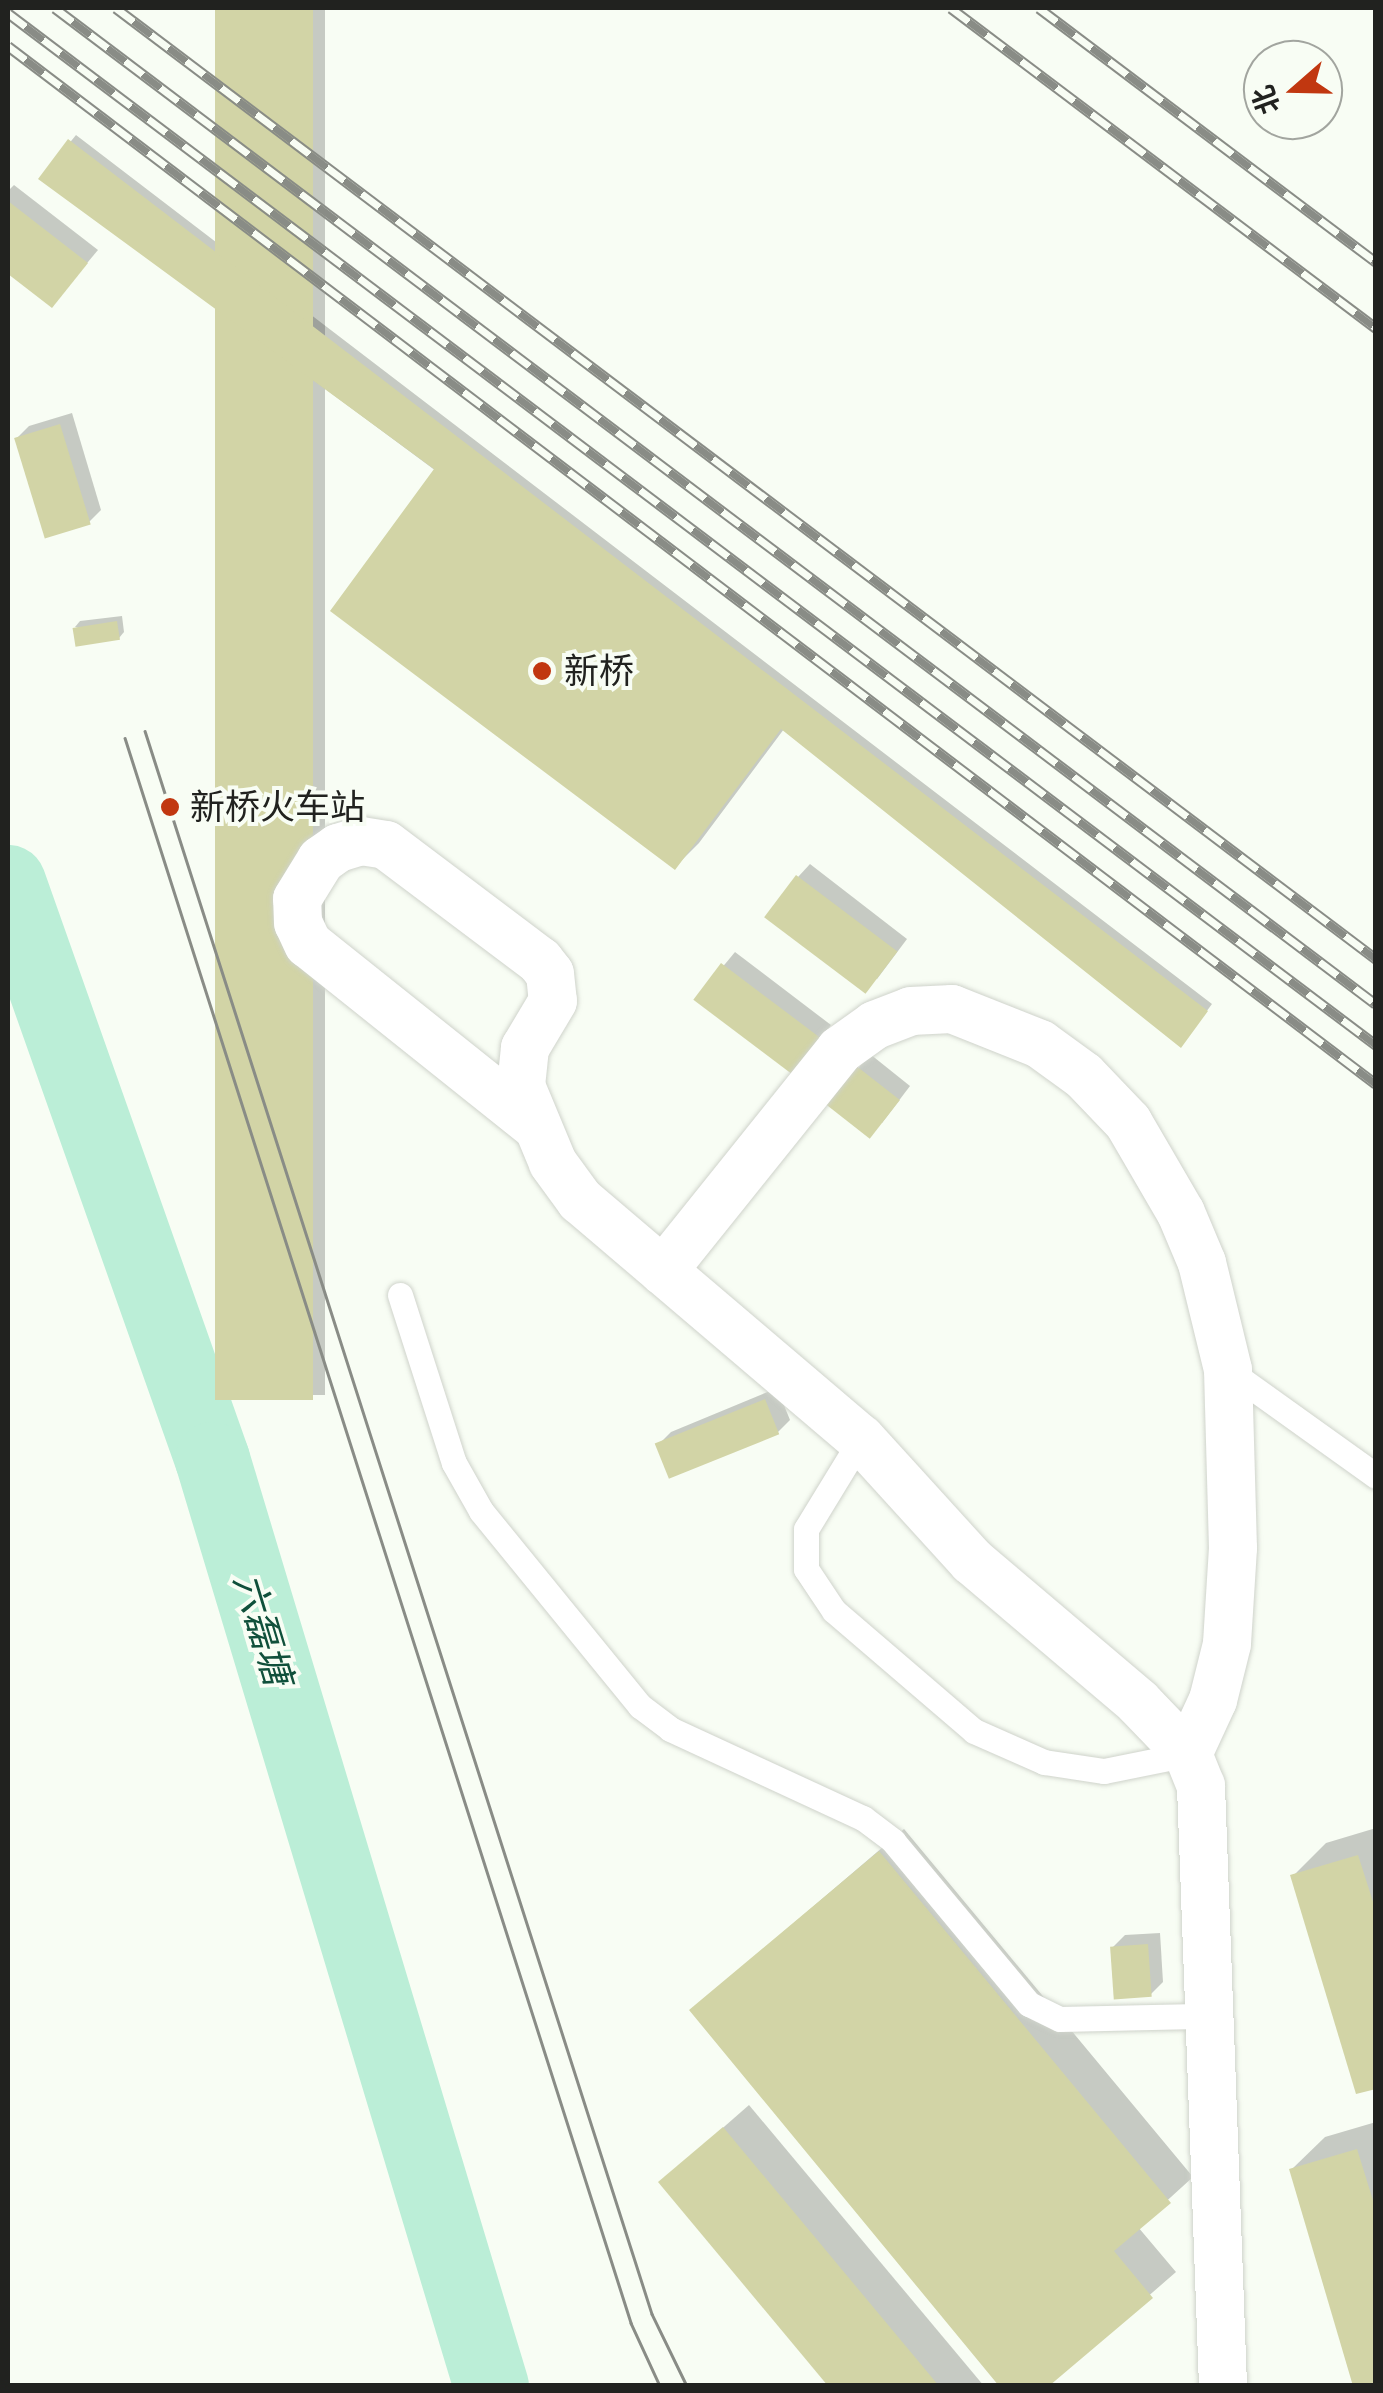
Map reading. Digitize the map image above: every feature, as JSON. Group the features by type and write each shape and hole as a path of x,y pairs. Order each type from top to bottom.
{"street":[{"path":"535,1125 308,944 298,923 297,899 322,860 338,848 361,842 386,845 540,961 550,974 553,1001 520,1066 535,1125 553,1163 580,1200 861,1439 972,1561 1138,1702 1188,1754 1201,1786 1223,2386"},
{"path":"663,1271 840,1050 875,1024 912,1011 952,1009 1040,1044 1084,1076 1128,1122 1181,1213 1202,1264 1228,1370 1233,1548 1228,1644 1213,1700 1188,1754"}],"lane":[{"path":"400,1295 454,1462 481,1511 640,1706 670,1728 863,1818 893,1841 1030,2004 1060,2019 1209,2016"},
{"path":"1228,1370 1376,1476"},
{"path":"861,1439 806,1529 806,1569 834,1611 974,1731 1044,1762 1104,1772 1188,1754"}],"building":[{"path":"215,8 313,8 313,1400 215,1400"},
{"path":"68,139 1208,1011 1181,1048 781,729 675,870 330,611 434,469 38,179"},
{"path":"8,201 88,263 52,308 8,274"},
{"path":"60,424 91,524 45,538 14,438"},
{"path":"117,621 120,640 76,647 73,628"},
{"path":"796,875 897,951 866,994 764,917"},
{"path":"721,963 821,1038 793,1075 693,1000"},
{"path":"855,1065 900,1100 870,1139 825,1104"},
{"path":"765,1399 779,1434 669,1479 655,1444"},
{"path":"879,1851 1171,2203 1114,2251 1153,2298 1049,2386 999,2386 689,2010"},
{"path":"1358,1855 1376,1911 1376,2089 1356,2094 1290,1875"},
{"path":"1148,1944 1152,1997 1114,2000 1110,1947"},
{"path":"723,2127 939,2386 828,2386 658,2182"},
{"path":"1357,2149 1376,2210 1376,2382 1363,2386 1353,2386 1289,2169"}],"waterway":[{"name":"六磊塘","path":"8,882 212,1459 491,2386"},
{"path":"8,962 29,952"}],"tram line":[{"path":"145,731 652,2314 687,2386"},
{"path":"125,738 631,2323 660,2386"}],"railway":[{"path":"55,8 1376,1004"},
{"path":"116,8 1376,959"},
{"path":"951,8 1376,328"},
{"path":"1039,8 1376,262"},
{"path":"8,13 1376,1045"},
{"path":"8,46 1376,1084"}],"place":[{"name":"新桥","path":"542,671"},
{"name":"新桥火车站","path":"170,807"}]}
